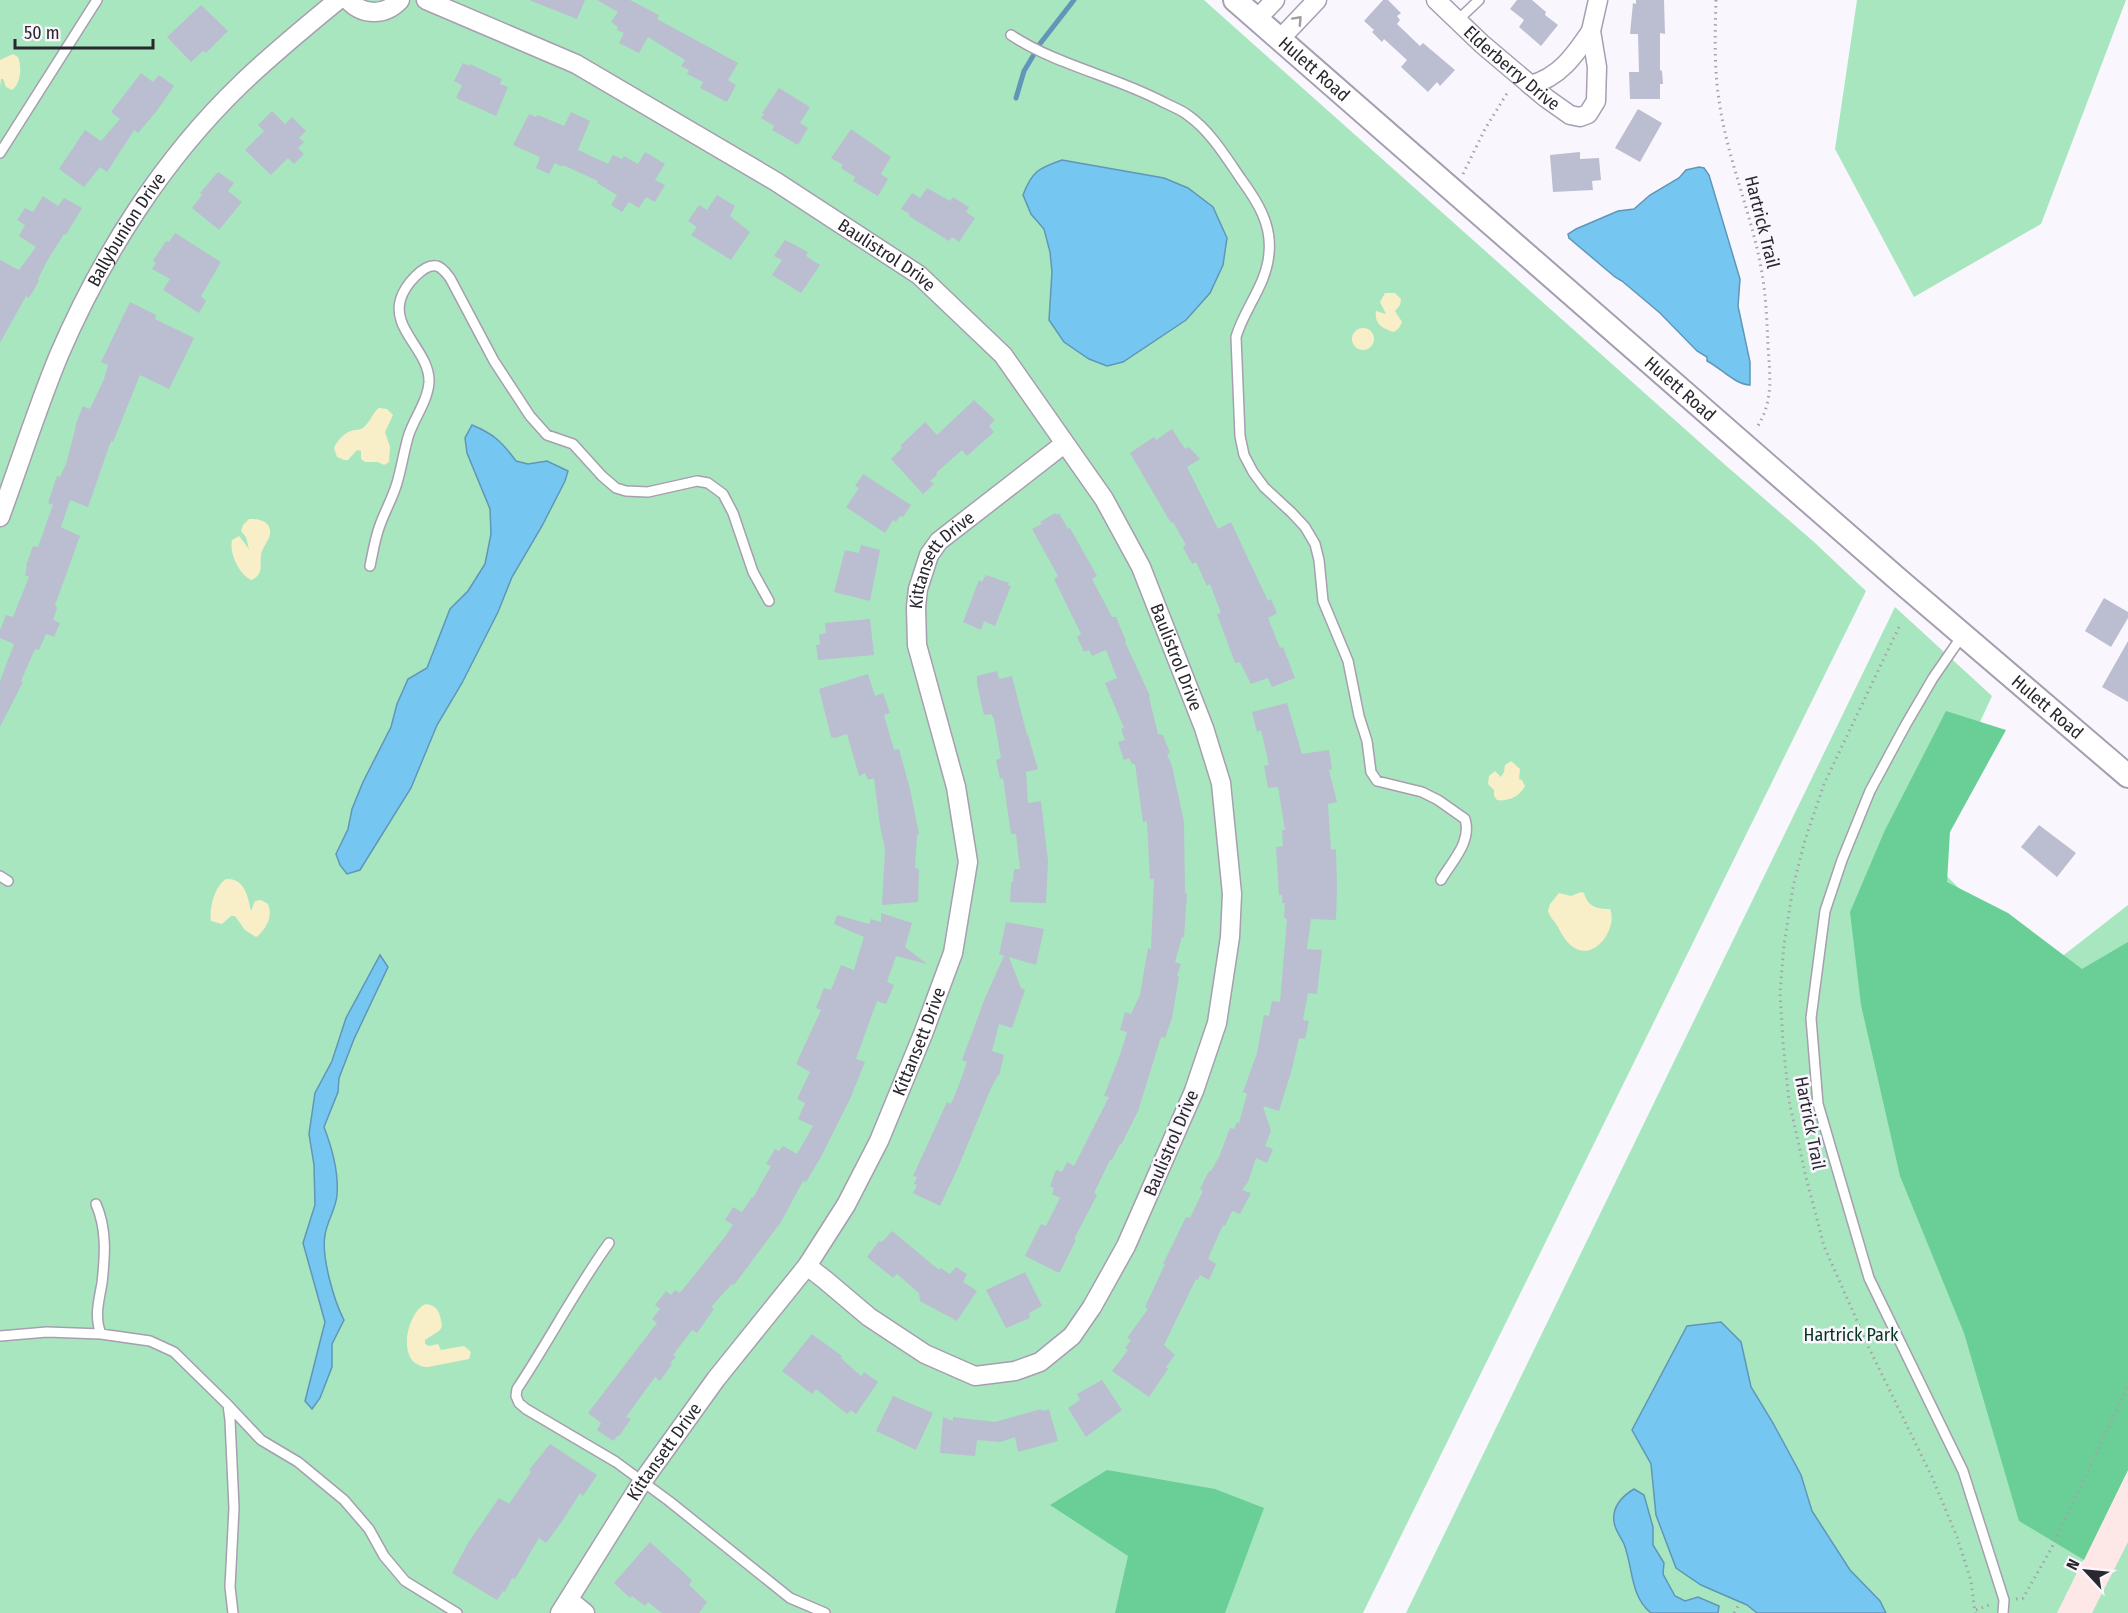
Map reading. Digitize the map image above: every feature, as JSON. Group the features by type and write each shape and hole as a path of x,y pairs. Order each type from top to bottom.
{"street":[{"name":"Ballybunion Drive","path":"0,518 59,355 115,244 195,133 278,49 338,0"},
{"path":"348,0 360,9 371,12 380,12 393,7 400,0"},
{"name":"Baulistrol Drive","path":"426,0 576,64 775,181 919,274 1003,355 1104,499 1141,567 1204,728 1221,783 1232,894 1230,937 1217,1023 1194,1091 1125,1246 1092,1307 1072,1336 1040,1362 1014,1371 975,1376 925,1354 869,1317 807,1266"},
{"name":"Hulett Road","path":"1235,0 1744,445 2128,776"},
{"path":"1256,20 1275,0"},
{"path":"1279,40 1317,0"},
{"name":"Elderberry Drive","path":"1436,0 1525,80 1570,115 1580,117 1588,114 1594,108 1597,90 1597,67 1591,31 1598,0"},
{"path":"1525,80 1541,82 1555,75 1591,31"},
{"name":"Kittansett Drive","path":"564,1606 642,1482 716,1379 807,1266 846,1205 879,1141 953,953 968,862 956,787 917,645 916,607 922,570 939,541 1064,444"},
{"path":"564,1606 585,1613"}],"lane":[{"path":"0,153 97,0"},
{"path":"1458,20 1479,0"},
{"path":"1011,35 1031,48 1144,92 1189,116 1226,158 1264,216 1269,235 1268,264 1240,322 1236,337 1240,436 1244,454 1264,487 1305,527 1315,544 1323,601 1348,661 1359,716 1367,741 1371,772 1377,781 1385,785 1422,792 1465,819 1468,830 1466,840 1441,880"},
{"path":"370,566 379,527 397,483 409,435 429,385 426,364 402,321 399,309 400,299 403,292 425,268 434,266 442,268 450,278 494,361 530,416 547,435 573,444 616,488 648,492 697,481 708,483 723,494 734,513 753,572 769,602"},
{"path":"1963,634 1933,678 1870,791 1842,860 1825,911 1811,1018 1818,1104 1869,1278 1963,1472 2004,1600 2003,1613"},
{"path":"96,1204 104,1232 103,1272 97,1308 101,1334"},
{"path":"609,1243 578,1288 517,1389 516,1396 519,1403 604,1455 669,1501 790,1598 825,1613"},
{"path":"0,1336 47,1332 101,1334 150,1341 169,1349 185,1362 261,1440 298,1462 344,1500 369,1529 384,1556 405,1581 457,1613"},
{"path":"228,1405 234,1508 230,1587 233,1613"}],"path":[{"name":"Hartrick Trail","path":"1716,0 1714,55 1719,102 1762,273 1768,333 1770,380 1768,403 1765,414 1744,445"},
{"path":"1462,176 1489,121 1525,80"},
{"name":"Hartrick Trail","path":"1899,627 1824,784 1792,887 1780,992 1783,1042 1789,1101 1824,1246 1869,1348 1932,1477 1957,1537 1971,1581 1975,1611"},
{"path":"1975,1611 2004,1600 2023,1598 2051,1549 2128,1386"},
{"path":"1734,1613 1738,1606"}],"shaded area":[{"path":"2128,1471 2128,1613 2057,1613"}],"green space":[{"path":"0,0 1204,0 1814,542 1866,591 1363,1613 0,1613"},
{"path":"1857,0 2126,0 2041,224 1914,297 1835,149"},
{"name":"Hartrick Park","path":"1895,607 1992,696 1921,850 2042,972 2128,905 2128,1470 2057,1613 1406,1613"},
{"path":"1946,711 2006,730 1950,832 1947,882 2008,913 2082,969 2128,942 2128,1470 2084,1560 2019,1521 1964,1333 1900,1176 1861,1005 1850,912 1885,830"},
{"path":"1107,1470 1215,1489 1264,1508 1225,1613 1115,1613 1128,1556 1050,1505"},
{"path":"2128,1542 2128,1613 2092,1613"}],"sand":[{"path":"13,54 18,57 20,70 19,79 12,90 6,87 3,79 1,79 0,87 0,60"},
{"path":"1385,293 1395,293 1401,299 1395,311 1402,322 1394,332 1383,327 1376,319 1376,311 1386,314 1380,302"},
{"path":"1363,328 1371,331 1374,339 1371,347 1363,350 1355,347 1352,339 1355,331"},
{"path":"379,408 387,409 393,415 385,432 390,447 389,462 384,465 378,462 365,462 361,459 361,451 357,450 348,460 337,457 334,448 343,435 364,427"},
{"path":"249,519 265,522 270,529 269,538 261,555 260,571 251,580 239,568 231,545 232,540 239,536 249,549 246,537 241,531"},
{"path":"1511,761 1520,769 1519,779 1525,786 1513,798 1497,800 1494,790 1488,784 1489,776 1495,771 1501,777 1505,765"},
{"path":"226,879 241,885 247,894 251,911 255,901 261,900 268,904 270,913 268,921 258,936 245,930 235,916 231,916 222,924 211,921 214,898"},
{"path":"1581,892 1594,906 1610,909 1612,918 1605,938 1597,946 1588,950 1578,950 1568,942 1548,911 1550,904 1559,893 1571,896"},
{"path":"426,1304 438,1311 442,1326 440,1330 425,1340 425,1344 429,1346 438,1344 441,1350 464,1346 471,1352 469,1359 428,1367 417,1364 411,1358 407,1348 409,1327 419,1309"}],"water":[{"path":"1062,160 1164,178 1188,188 1213,207 1227,238 1223,265 1210,293 1186,320 1123,362 1107,366 1089,359 1064,342 1049,320 1052,272 1050,252 1044,229 1031,214 1023,195 1033,175 1047,165"},
{"path":"1704,168 1709,175 1740,279 1738,306 1750,362 1750,385 1733,379 1707,361 1707,357 1697,351 1660,313 1569,238 1568,234 1618,211 1634,209 1650,195 1679,178 1686,170"},
{"path":"472,425 497,439 516,461 528,464 547,461 568,471 542,526 512,577 498,612 462,683 437,725 411,788 360,870 347,874 336,854 348,829 352,809 363,782 391,727 397,704 408,679 427,668 450,609 468,591 485,564 491,534 490,509 467,453 465,438"},
{"path":"380,955 388,967 354,1039 339,1078 338,1092 324,1127 330,1143 337,1178 336,1200 325,1235 325,1254 336,1302 344,1320 332,1344 332,1367 320,1398 312,1409 305,1401 325,1322 303,1243 315,1205 314,1165 309,1134 315,1093 332,1061 346,1018"},
{"path":"1721,1322 1741,1342 1751,1387 1801,1475 1812,1511 1850,1570 1880,1601 1886,1613 1757,1613 1747,1605 1701,1585 1676,1568 1656,1515 1651,1464 1632,1430 1687,1326"},
{"path":"1634,1489 1644,1495 1653,1527 1653,1545 1664,1563 1663,1574 1675,1596 1685,1601 1698,1597 1719,1606 1718,1613 1651,1613 1644,1606 1636,1590 1627,1553 1615,1526 1614,1518 1619,1502"}],"building":[{"path":"529,0 585,0 577,19"},
{"path":"597,0 630,0 659,15 657,19 738,63 728,80 736,85 727,102 700,88 703,82 687,74 689,70 681,66 685,60 648,37 639,53 619,43 624,33 617,30 618,27 611,22 618,12"},
{"path":"1383,0 1388,0 1401,13 1397,16 1400,20 1397,24 1420,46 1423,43 1455,70 1440,86 1437,82 1428,92 1401,67 1407,60 1384,39 1382,42 1364,21"},
{"path":"1517,0 1532,0 1546,12 1545,15 1558,25 1541,46 1519,27 1524,20 1510,9"},
{"path":"1636,0 1664,0 1665,34 1660,33 1660,70 1663,84 1660,84 1660,99 1630,99 1629,72 1639,72 1638,34 1630,34 1633,3 1636,4"},
{"path":"201,5 228,31 206,53 203,51 191,62 167,37"},
{"path":"463,63 502,79 500,84 508,87 496,116 456,98 462,85 454,81"},
{"path":"141,73 153,82 159,75 174,86 138,133 134,130 107,172 100,167 84,187 59,169 85,130 101,141 120,119 111,112"},
{"path":"779,88 810,107 800,123 808,128 798,145 772,130 774,126 761,118"},
{"path":"1638,109 1662,123 1640,162 1615,148"},
{"path":"272,111 285,124 292,117 306,131 299,138 304,142 298,148 304,154 294,164 288,158 271,175 245,150 264,131 258,125"},
{"path":"571,112 590,121 578,150 608,164 613,155 622,159 624,156 638,164 645,152 665,164 655,180 665,185 655,202 646,197 639,208 629,202 622,212 611,205 617,195 597,183 598,181 555,163 549,174 536,168 540,157 513,145 529,114 536,117 538,115 564,126"},
{"path":"851,129 891,157 881,174 888,179 878,196 853,181 855,177 841,168 843,165 831,158"},
{"path":"1580,152 1580,159 1599,158 1601,180 1592,181 1593,190 1553,192 1550,155"},
{"path":"218,172 234,183 228,191 242,202 219,230 192,208 202,195 200,193"},
{"path":"927,188 950,201 953,197 969,207 966,212 975,218 959,242 952,237 949,241 901,209 912,193 920,198"},
{"path":"717,195 735,206 730,216 750,232 731,260 691,235 697,227 688,221 699,205 707,210"},
{"path":"43,196 58,206 64,198 82,208 47,261 39,281 29,298 26,296 0,343 0,260 19,270 36,247 19,236 25,225 17,220 25,208 33,212"},
{"path":"175,233 221,262 201,296 206,301 199,313 163,290 170,279 152,269 156,263 153,261 166,241 169,242"},
{"path":"785,240 808,252 806,256 820,265 801,293 772,275 782,260 774,256"},
{"path":"130,302 156,315 155,319 194,338 169,389 140,375 113,442 111,441 88,507 70,500 61,527 80,536 55,605 57,608 53,620 60,623 54,637 46,634 39,650 35,649 21,681 23,682 0,727 0,681 14,644 0,638 0,630 6,615 13,617 29,577 25,575 26,565 33,546 38,547 53,505 48,503 57,476 60,477 66,464 75,426 83,406 90,409 104,379 108,365 101,362"},
{"path":"974,400 995,420 989,426 994,432 967,456 962,450 936,473 937,475 930,481 934,484 923,494 891,459 902,448 900,446 925,422 937,435"},
{"path":"1172,429 1185,449 1189,447 1200,459 1187,467 1218,529 1231,522 1268,601 1271,599 1277,613 1268,618 1295,678 1272,687 1268,678 1251,684 1240,662 1235,663 1217,614 1221,613 1210,584 1207,586 1196,562 1193,564 1189,559 1183,547 1186,545 1130,453 1154,437 1156,440"},
{"path":"863,474 911,505 903,517 900,516 896,522 893,520 885,533 846,507 859,488 855,486"},
{"path":"1055,513 1057,515 1059,513 1068,529 1070,528 1097,576 1092,579 1112,617 1116,617 1150,696 1158,734 1163,735 1170,753 1167,754 1172,766 1184,822 1185,893 1187,893 1184,937 1182,937 1175,962 1181,964 1177,976 1179,977 1172,1018 1165,1038 1161,1037 1138,1111 1094,1193 1097,1195 1060,1272 1025,1256 1041,1224 1046,1226 1060,1198 1052,1194 1054,1188 1050,1186 1056,1170 1062,1172 1067,1162 1074,1166 1109,1097 1104,1096 1127,1032 1120,1030 1125,1012 1131,1014 1140,995 1148,948 1151,949 1154,879 1150,879 1147,821 1143,822 1135,764 1132,764 1129,758 1124,760 1118,742 1125,740 1121,729 1124,728 1105,683 1117,678 1106,650 1092,656 1089,650 1084,652 1077,637 1081,634 1054,579 1058,576 1032,529"},
{"path":"861,545 880,550 870,601 834,592 845,550 859,553"},
{"path":"986,575 1009,583 1008,585 1011,586 995,626 984,621 981,630 963,622 979,580 982,582"},
{"path":"2104,598 2128,612 2128,618 2111,647 2085,631"},
{"path":"870,619 874,655 818,660 816,645 820,645 819,635 826,633 825,623"},
{"path":"2128,641 2128,702 2102,687"},
{"path":"997,671 999,679 1012,676 1038,769 1026,772 1028,803 1041,801 1048,861 1046,903 1010,902 1014,869 1020,869 1016,834 1011,834 1003,778 1000,779 996,760 1001,758 994,719 991,714 984,715 977,684 977,676"},
{"path":"868,674 875,696 883,693 890,713 884,715 894,750 899,749 910,789 919,834 917,835 915,868 919,869 918,902 882,905 885,849 874,778 868,780 865,773 859,776 847,734 831,737 819,689"},
{"path":"1287,703 1302,754 1329,750 1332,769 1329,770 1337,802 1328,804 1331,850 1336,849 1336,920 1311,919 1307,949 1322,950 1317,994 1308,993 1303,1020 1309,1021 1305,1039 1299,1038 1279,1111 1263,1106 1271,1131 1265,1146 1273,1149 1267,1163 1256,1158 1248,1182 1242,1190 1251,1193 1240,1214 1232,1211 1225,1226 1223,1225 1208,1259 1216,1264 1209,1280 1200,1275 1198,1280 1196,1279 1164,1345 1175,1355 1149,1397 1112,1371 1128,1350 1125,1348 1131,1340 1127,1338 1148,1309 1145,1307 1165,1264 1163,1264 1186,1217 1190,1218 1203,1191 1200,1189 1219,1157 1230,1128 1234,1129 1237,1122 1239,1123 1247,1094 1243,1092 1257,1053 1264,1015 1269,1016 1272,1001 1280,1002 1287,919 1284,918 1285,903 1282,903 1282,895 1279,895 1276,847 1283,846 1282,830 1285,830 1278,787 1268,788 1264,766 1269,765 1261,730 1257,732 1252,712"},
{"path":"2039,825 2076,853 2057,877 2021,847"},
{"path":"881,913 912,923 905,947 927,964 896,956 887,982 894,985 886,1004 877,1001 856,1059 865,1062 850,1099 822,1155 806,1182 803,1181 781,1222 734,1285 732,1284 711,1307 714,1309 697,1333 692,1330 673,1355 676,1357 660,1381 655,1377 626,1417 631,1419 613,1441 597,1430 601,1423 588,1413 657,1323 652,1319 660,1309 655,1305 666,1291 671,1295 675,1290 680,1293 724,1238 733,1225 725,1220 733,1207 742,1212 753,1198 771,1166 766,1164 775,1149 779,1151 783,1146 797,1154 813,1126 798,1119 805,1103 797,1099 810,1072 796,1064 821,1010 816,1008 824,988 831,990 841,965 854,970 864,937 834,924 837,915 869,924 871,919 881,922"},
{"path":"1006,922 1044,929 1036,965 1009,957 1021,988 1025,990 1012,1028 999,1024 992,1051 1004,1055 999,1076 991,1088 940,1206 913,1193 917,1185 914,1184 917,1177 913,1176 947,1102 951,1104 962,1077 967,1062 962,1060 985,998 1004,956 999,954"},
{"path":"892,1231 939,1270 940,1268 950,1274 956,1267 967,1274 963,1282 977,1291 957,1321 920,1301 919,1293 897,1274 893,1278 867,1257 879,1241 882,1242"},
{"path":"1025,1272 1042,1306 1029,1313 1030,1318 1006,1328 986,1290"},
{"path":"812,1334 842,1356 841,1358 861,1376 864,1372 878,1382 856,1414 851,1410 847,1414 816,1389 812,1394 782,1371"},
{"path":"1102,1380 1122,1410 1086,1437 1068,1408 1080,1400 1077,1394"},
{"path":"893,1396 933,1413 916,1450 876,1431"},
{"path":"1041,1409 1042,1411 1049,1409 1058,1441 1018,1452 1015,1437 1001,1442 977,1440 975,1456 940,1453 943,1417 953,1421 953,1417 995,1422"},
{"path":"550,1444 597,1475 583,1496 580,1493 546,1543 539,1538 515,1579 512,1578 505,1592 503,1591 497,1600 452,1573 468,1543 499,1498 509,1504 531,1472 529,1470"},
{"path":"650,1542 692,1580 689,1585 707,1602 699,1613 662,1613 648,1602 645,1606 632,1596 630,1598 614,1583"}],"waterway":[{"path":"1039,45 1074,0"},
{"path":"1016,98 1024,71 1033,56"}]}
